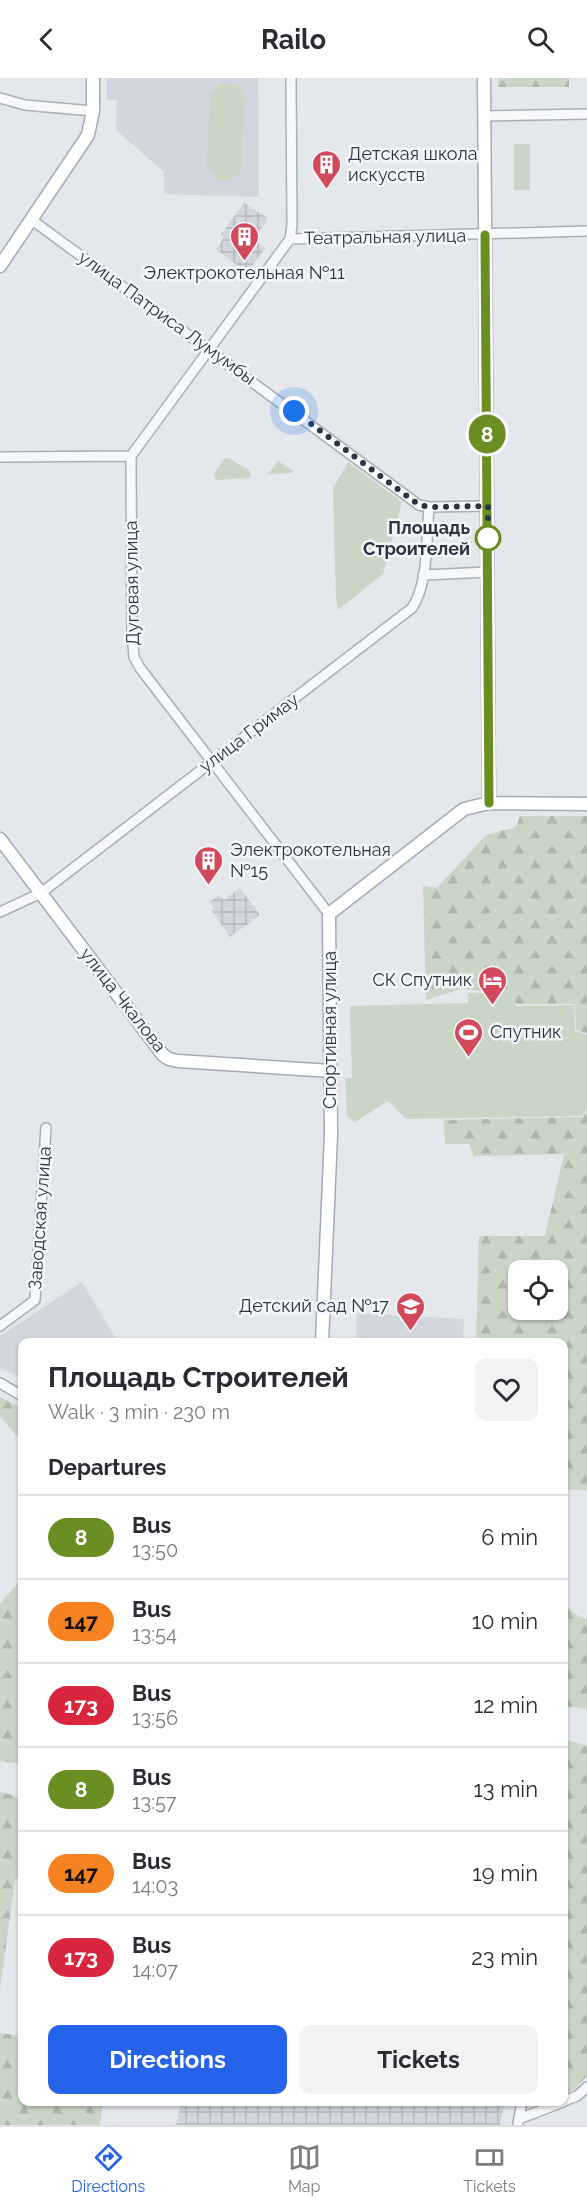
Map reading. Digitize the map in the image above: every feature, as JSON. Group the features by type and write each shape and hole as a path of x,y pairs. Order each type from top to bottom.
{"main road":[{"path":"0,266 88,135 93,111 93,78"},
{"path":"484,78 489,803"},
{"path":"329,914 464,810 489,803 587,804"},
{"name":"улица Чкалова","path":"0,839 163,1055 178,1061 331,1071"},
{"name":"Спортивная улица","path":"322,1338 331,1135 329,914"}],"street":[{"path":"0,457 131,456 290,239 292,225 291,78"},
{"path":"0,98 25,105 93,111"},
{"path":"484,116 587,114"},
{"name":"улица Патриса Лумумбы","path":"32,220 419,505 429,507 488,506"},
{"name":"Театральная улица","path":"290,239 587,231"},
{"name":"Дуговая улица","path":"131,456 134,657 329,914"},
{"name":"улица Гримау","path":"0,912 41,893 412,608 418,599 423,574 429,507"},
{"path":"423,574 489,572"},
{"name":"Заводская улица","path":"0,1326 35,1300 46,1128"},
{"path":"0,1383 18,1394"},
{"path":"568,2099 577,2096 587,2087"},
{"path":"518,2122 521,2106"},
{"path":"518,2122 552,2106"}],"shaded area":[{"path":"107,78 258,78 259,197 164,194 164,172 116,130 117,100 107,100"},
{"path":"244,203 268,218 255,239 265,248 247,273 216,249 224,237 221,234"},
{"path":"240,888 260,915 230,937 211,910 214,908 210,902 219,895 224,900"},
{"path":"82,1282 116,1338 18,1338 18,1377 0,1368 0,1336"},
{"name":"Детский сад №17","path":"357,1313 464,1319 463,1338 356,1338"},
{"path":"180,2106 504,2106 500,2125 176,2125"}],"green space":[{"path":"498,78 569,78 569,87 498,87"},
{"path":"224,83 240,86 245,96 241,171 227,180 213,175 206,165 211,92"},
{"path":"514,144 530,144 530,190 514,190"},
{"path":"228,458 249,470 251,475 249,478 216,480 214,474 224,459"},
{"path":"278,461 293,471 292,473 268,474"},
{"path":"348,462 402,502 383,574 338,610 333,488"},
{"path":"520,816 587,816 587,1033 576,1030 575,1004 517,1004 507,993 461,989 426,1000 423,886 437,888 486,835 516,827"},
{"name":"Спутник","path":"515,992 516,1006 574,1005 575,1031 587,1035 587,1109 582,1116 406,1119 388,1101 357,1121 354,1122 347,1116 345,1078 352,1078 350,1006 468,1003 468,993"},
{"path":"587,1111 587,1490 568,1489 568,1338 476,1338 479,1236 545,1236 564,1154 474,1156 469,1144 445,1144 444,1120 582,1117"},
{"path":"0,1397 18,1406 18,1437 0,1416"},
{"path":"18,1582 18,1763 0,1761 0,1604"},
{"path":"568,1607 578,1616 587,1619 587,1709 568,1707"},
{"path":"568,1740 587,1746 587,2076 576,2088 568,2092"},
{"path":"0,1792 18,1798 18,1878 15,1880 0,1989"},
{"path":"0,2033 18,2035 18,2106 102,2106 100,2125 0,2125"}],"bus line":[{"name":"8","path":"485,235 489,803"}],"place":[{"name":"Детская школа искусств","path":"327,190"},
{"name":"Электрокотельная №11","path":"244,262"},
{"name":"Площадь Строителей","path":"488,538"},
{"name":"Электрокотельная №15","path":"209,886"},
{"name":"СК Спутник","path":"493,1006"},
{"name":"Спутник","path":"469,1058"},
{"name":"Детский сад №17","path":"410,1332"}],"route":[{"path":"294,411 419,505 429,507 488,506 488,538"}]}
